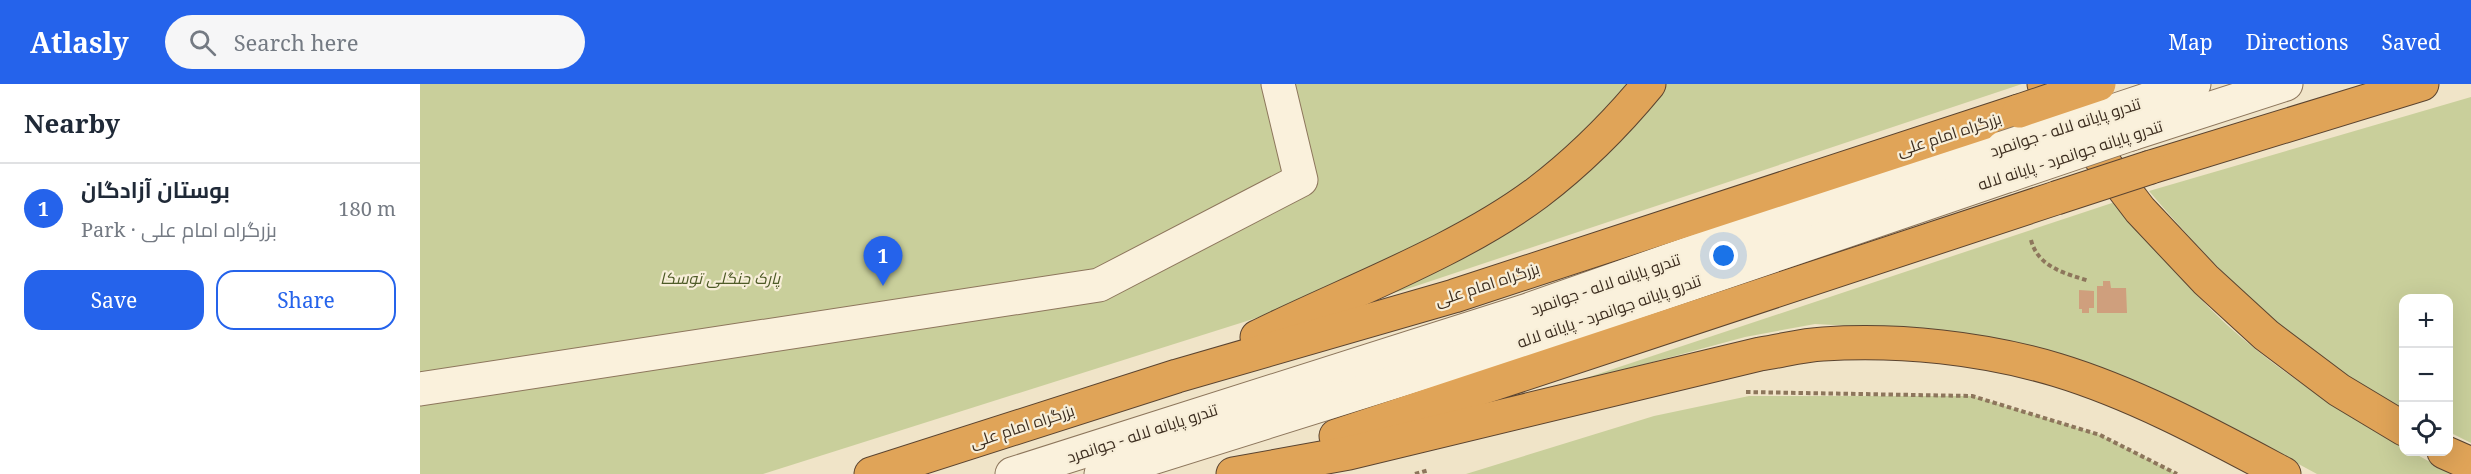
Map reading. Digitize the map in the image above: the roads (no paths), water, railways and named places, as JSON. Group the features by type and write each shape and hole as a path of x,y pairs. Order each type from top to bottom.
{"highway":[{"path":"1177,376 1443,249 1496,219 1537,193 1596,143 1649,84"},
{"path":"2044,84 2140,210 2206,280 2266,335 2330,383 2399,426"},
{"path":"1223,474 2151,167 2422,84"},
{"name":"بزرگراه امام علی","path":"871,474 1177,376 1454,296 2019,111 2114,110"},
{"path":"1233,474 1349,453 1760,354 1822,344 1878,343 1995,356 2056,370 2110,389 2168,414 2284,474"},
{"path":"2453,456 2471,464"}],"lane":[{"path":"420,389 1099,285 1300,180 1278,84"},
{"name":"تندرو پایانه لاله - جوانمرد","path":"2114,110 2194,84"},
{"name":"تندرو پایانه جوانمرد - پایانه لاله","path":"1101,474 1503,348 2006,162 2114,110 2286,84"},
{"name":"تندرو پایانه لاله - جوانمرد","path":"1012,474 1525,311 1775,224 2006,162"}],"place":[{"name":"بوستان آزادگان","path":"883,286"}],"park label":[{"name":"پارک جنگلی توسکا","path":"720,278"}]}
